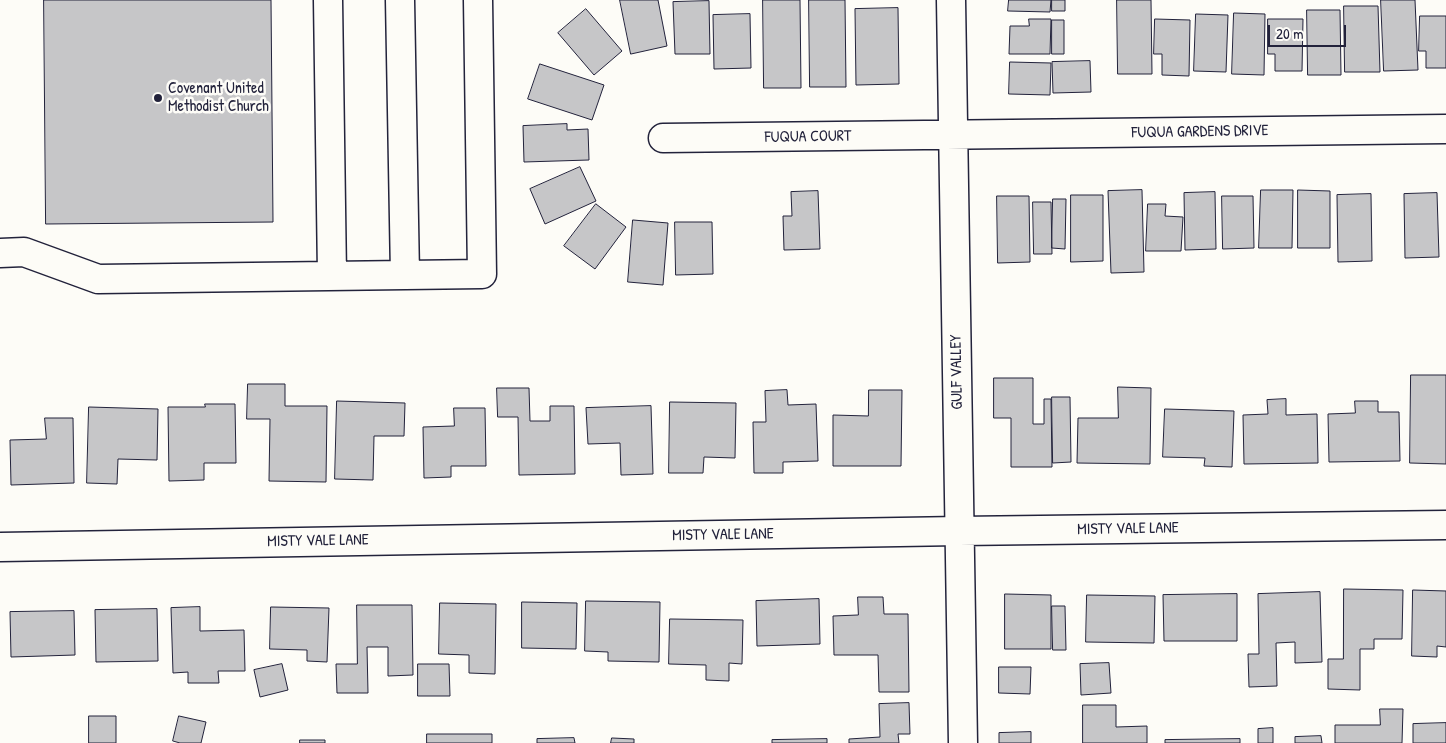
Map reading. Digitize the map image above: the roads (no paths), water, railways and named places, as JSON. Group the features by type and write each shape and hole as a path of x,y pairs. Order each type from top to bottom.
{"street":[{"path":"328,0 332,276"},
{"path":"400,0 405,275"},
{"path":"0,253 24,252 98,278 482,274 478,0"},
{"name":"GULF VALLEY","path":"951,0 964,743"},
{"name":"FUQUA GARDENS DRIVE","path":"954,136 1446,129"},
{"name":"FUQUA COURT","path":"663,138 954,136"},
{"name":"MISTY VALE LANE","path":"0,547 959,530 1446,525"}],"place":[{"name":"Covenant United Methodist Church","path":"158,98"}]}
